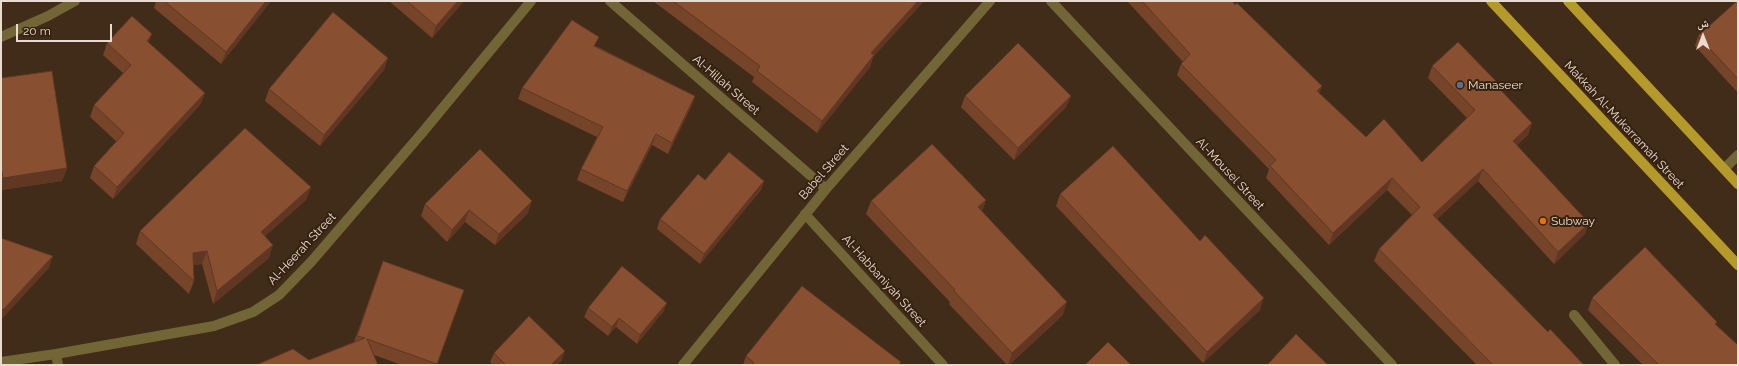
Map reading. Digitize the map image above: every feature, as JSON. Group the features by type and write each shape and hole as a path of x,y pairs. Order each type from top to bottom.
{"main road":[{"name":"Makkah Al-Mukarramah Street","path":"1491,1 1738,265"},
{"path":"1568,1 1738,184"}],"street":[{"path":"1,37 48,16 74,1"},
{"name":"Al-Heerah Street","path":"1,362 56,354 214,326 253,312 279,295 312,262 531,1"},
{"name":"Al-Hillah Street","path":"610,1 826,189"},
{"name":"Babel Street","path":"684,365 826,189 990,1"},
{"name":"Al-Mousel Street","path":"1051,1 1392,365"},
{"path":"1724,169 1738,155"},
{"name":"Al-Habbaniyah Street","path":"805,214 943,365"},
{"path":"1574,315 1615,365"},
{"path":"56,354 58,365"}],"building":[{"path":"164,1 266,1 226,52"},
{"path":"407,1 458,1 436,26"},
{"path":"673,1 918,1 871,53 874,55 822,121 757,71 760,66"},
{"path":"1142,1 1232,1 1235,5 1237,3 1322,86 1317,91 1366,137 1384,119 1422,162 1475,110 1432,66 1458,42 1496,81 1494,83 1532,123 1513,141 1589,223 1558,252 1483,169 1433,215 1548,332 1550,329 1584,365 1493,365 1379,249 1420,207 1392,178 1333,233 1270,166 1276,160 1181,64 1190,54"},
{"path":"1738,1 1738,79 1698,36"},
{"path":"333,12 388,58 324,135 269,89"},
{"path":"132,16 152,34 147,41 205,93 117,187 94,166 124,133 94,105 131,65 107,43"},
{"path":"572,20 599,37 594,46 695,96 672,143 656,134 627,191 581,169 603,127 522,88"},
{"path":"1018,43 1071,96 1018,148 965,96"},
{"path":"52,71 67,168 3,178 1,168 1,78"},
{"path":"245,128 311,187 261,232 273,245 217,291 207,251 193,253 194,281 140,231"},
{"path":"932,144 986,200 978,207 1067,302 1012,353 871,201"},
{"path":"1113,146 1200,241 1205,235 1264,298 1207,352 1060,194"},
{"path":"480,149 532,201 499,234 469,210 452,230 425,204"},
{"path":"729,152 764,181 704,254 660,219 698,174 705,180"},
{"path":"1,238 53,256 4,309 1,310"},
{"path":"1645,247 1717,322 1715,324 1738,345 1738,365 1659,365 1592,298"},
{"path":"383,261 464,290 437,364 367,339 378,365 256,365 293,349 309,360 365,338 357,336"},
{"path":"622,266 667,303 640,335 619,318 612,327 588,308"},
{"path":"802,286 901,362 899,365 753,365 754,363 746,356"},
{"path":"529,316 565,351 551,365 506,365 494,353"},
{"path":"1296,334 1328,365 1267,365"},
{"path":"1108,342 1131,365 1085,365"}],"place":[{"name":"Manaseer","path":"1460,85"},
{"name":"Subway","path":"1543,221"}]}
